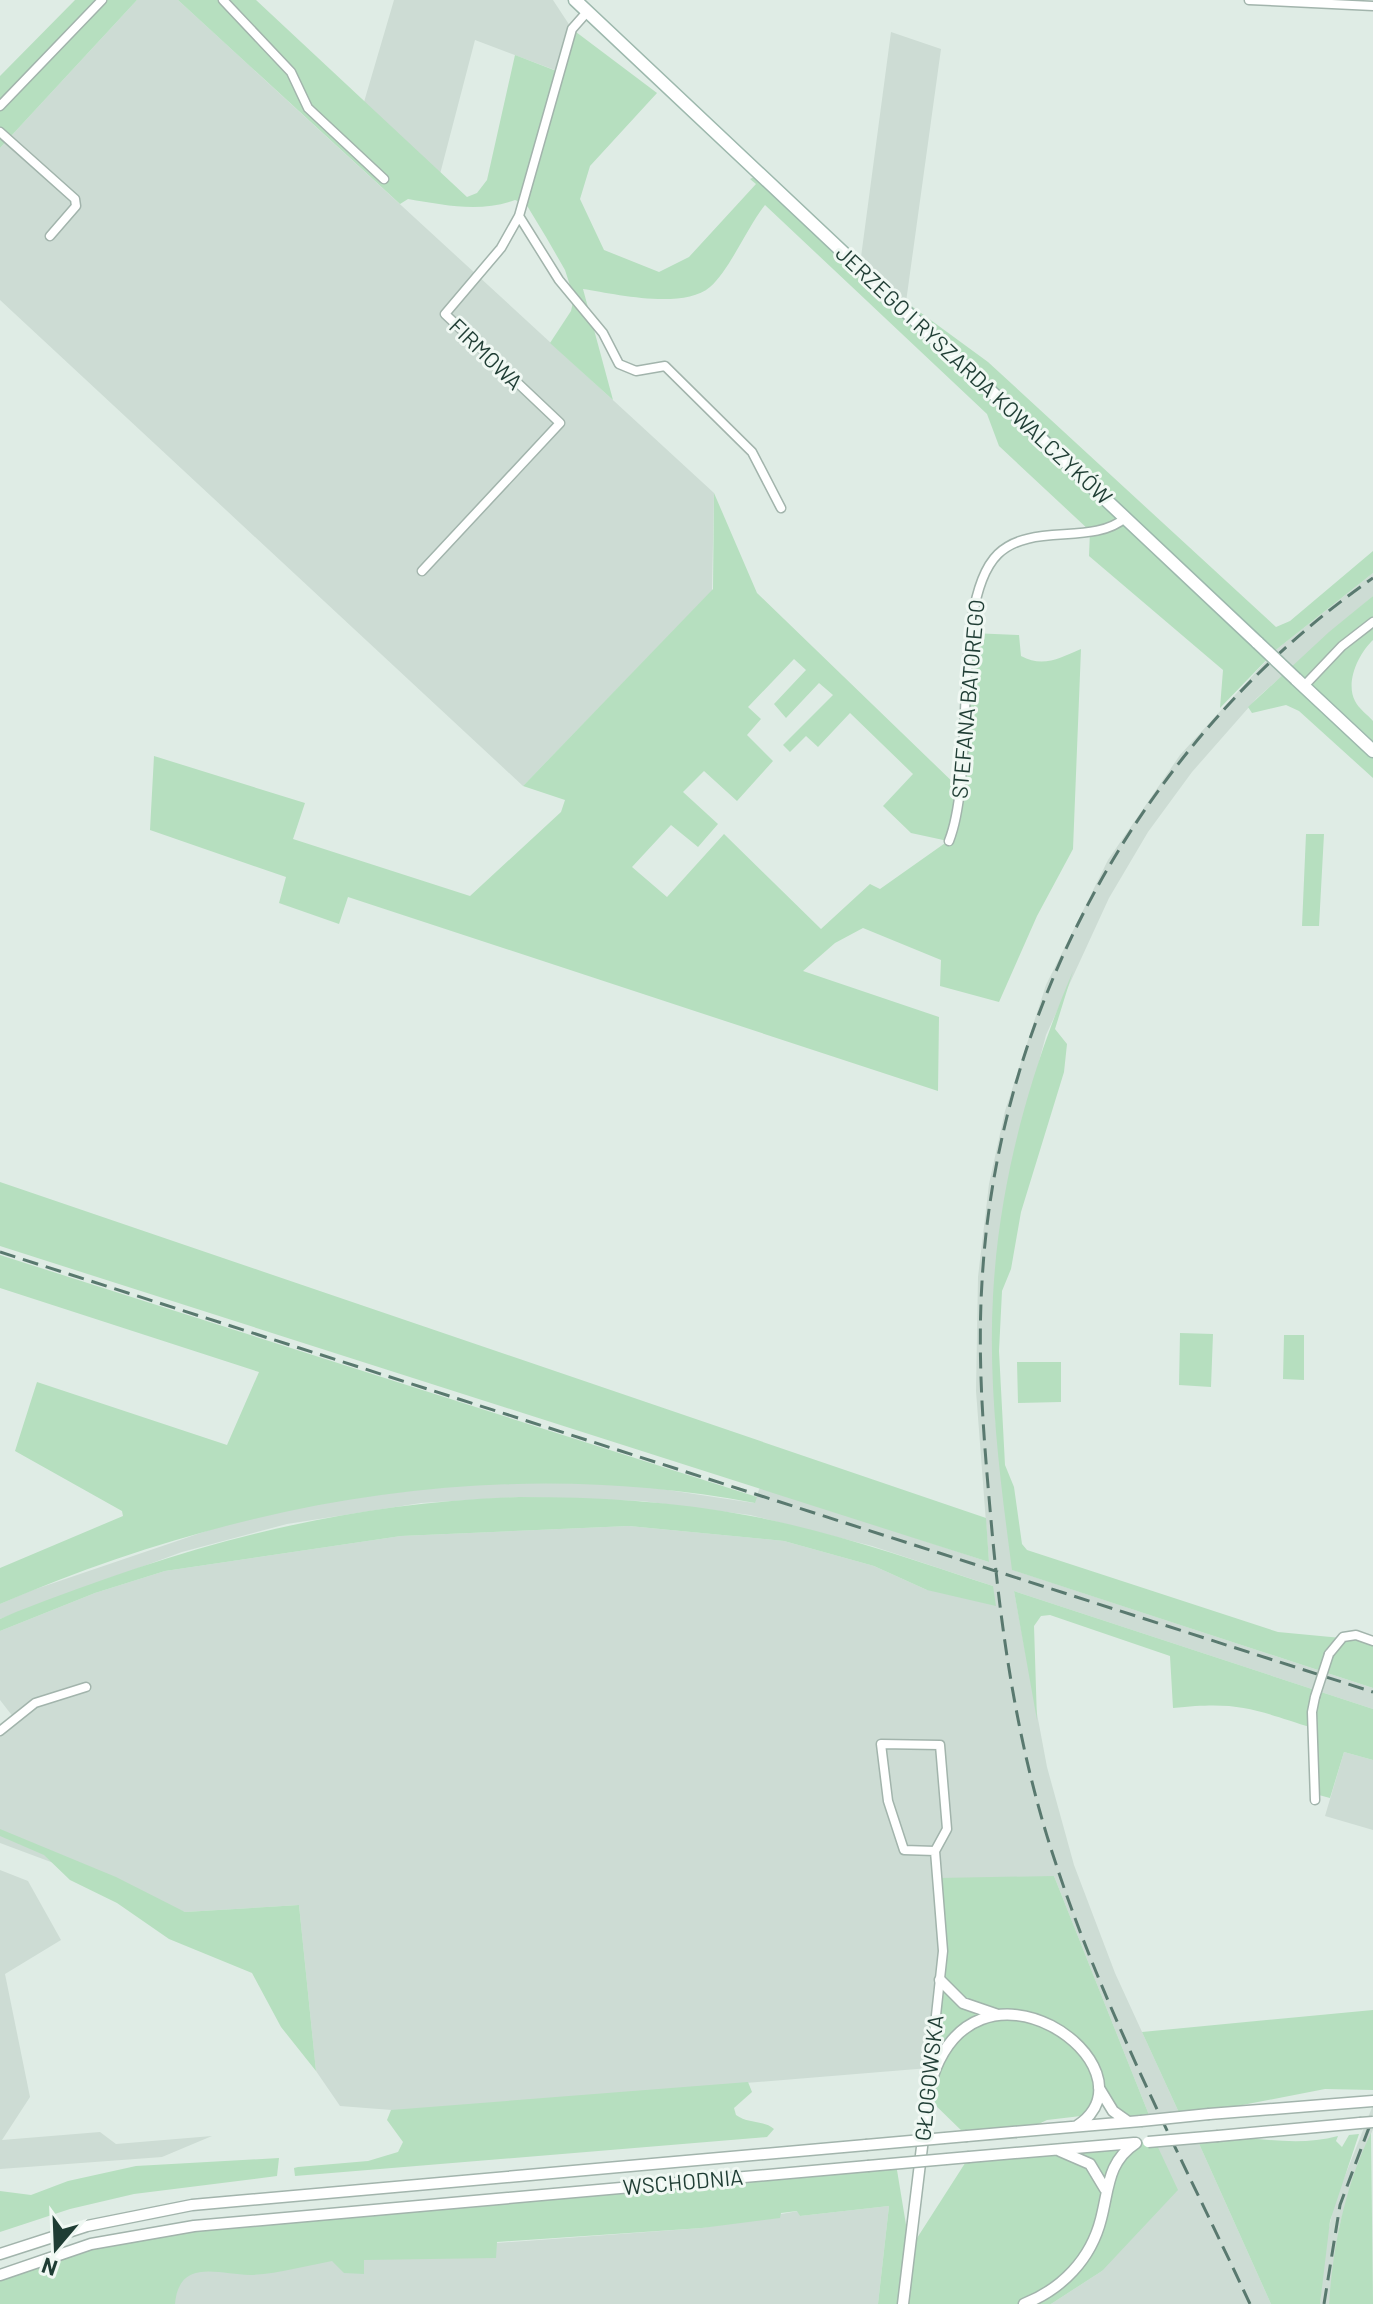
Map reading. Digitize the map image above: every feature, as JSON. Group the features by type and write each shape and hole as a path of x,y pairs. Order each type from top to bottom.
{"main road":[{"name":"JERZEGO I RYSZARDA KOWALCZYKÓW","path":"575,0 1373,751"}],"street":[{"path":"0,106 102,0"},
{"path":"223,0 291,72 308,108 384,179"},
{"path":"1249,0 1373,6"},
{"name":"FIRMOWA","path":"422,571 560,423 445,314 501,248 519,216 572,29 587,12"},
{"path":"0,132 75,199 76,206 50,236"},
{"path":"519,216 559,280 603,333 619,364 636,371 665,366 752,452 781,508"},
{"name":"STEFANA BATOREGO","path":"949,841 961,790 974,601 985,569 1000,551 1023,541 1114,528 1125,518"},
{"path":"1300,683 1373,622"},
{"path":"1315,1800 1312,1712 1329,1654 1343,1637 1356,1635 1373,1641"},
{"path":"0,1731 35,1703 86,1687"},
{"name":"GŁOGOWSKA","path":"903,2304 940,1980 943,1933 935,1851 947,1829 940,1745 881,1744 888,1801 904,1850 935,1851"},
{"path":"940,1980 963,2003 1002,2016 1037,2019 1066,2033 1088,2058 1098,2087 1116,2115 1137,2121"},
{"path":"928,2098 936,2065 954,2040 977,2023 1002,2016"},
{"path":"1077,2126 1097,2107 1098,2087"},
{"name":"WSCHODNIA","path":"0,2254 87,2226 192,2205 1372,2101"},
{"name":"WSCHODNIA","path":"0,2275 91,2244 194,2226 1373,2122"},
{"path":"1024,2304 1051,2291 1078,2265 1100,2224 1105,2189 1117,2161 1136,2143"},
{"path":"1054,2150 1090,2164 1105,2189"}],"shaded area":[{"path":"137,0 178,0 714,493 712,591 523,786 0,300 0,148"},
{"path":"394,0 553,0 572,29 560,72 475,40 440,174 364,102"},
{"path":"891,32 941,49 906,302 861,257"},
{"path":"1373,573 1373,596 1257,698 1192,772 1148,832 1109,898 1046,1035 1009,1175 995,1274 995,1417 1013,1570 1373,1688 1373,1709 1014,1591 1047,1767 1074,1865 1115,1973 1181,2117 1151,2120 1054,1876 942,1923 929,2068 405,2111 340,2106 316,2071 299,1905 185,1912 0,1843 0,1731 14,1718 0,1700 0,1631 95,1593 165,1571 401,1536 629,1526 784,1541 874,1566 927,1590 993,1586 872,1546 750,1515 642,1501 519,1497 421,1503 287,1524 182,1552 0,1619 0,1604 30,1591 230,1523 336,1500 456,1485 533,1481 628,1484 754,1503 760,1487 989,1562 976,1391 978,1277 989,1184 1005,1111 1046,985 1108,860 1180,755 1277,649"},
{"path":"1344,1752 1373,1760 1373,1830 1325,1816"},
{"path":"0,1870 28,1881 61,1940 5,1974 30,2097 2,2140 100,2132 116,2144 212,2136 162,2157 0,2169"},
{"path":"1373,2105 1373,2129 1352,2181 1340,2224 1329,2304 1320,2304 1325,2245 1335,2201"},
{"path":"1196,2137 1271,2304 1051,2304 1102,2271 1155,2141"},
{"path":"889,2206 878,2304 43,2304 211,2264 702,2228 798,2211 800,2216"}],"green space":[{"path":"75,0 137,0 0,148 0,76"},
{"path":"178,0 256,0 467,197 477,193 487,180 515,55 559,72 572,29 657,93 590,166 580,199 604,250 659,272 689,257 756,184 750,179 760,174 906,302 988,362 1276,627 1290,621 1373,551 1373,573 1277,649 1220,708 1223,670 1089,556 1090,531 999,446 987,414 765,205 717,280 698,294 666,299 583,289 613,400 550,343 571,311 574,298 565,270 526,204 515,200 489,206 462,207 408,199 400,204"},
{"path":"714,493 757,593 960,789 971,633 1019,635 1021,656 1029,660 1051,660 1081,649 1073,849 1037,916 999,1002 940,986 941,960 863,928 835,943 803,971 939,1017 938,1091 348,897 339,924 279,903 286,877 150,830 154,756 305,803 293,839 470,896 561,812 565,800 523,786 713,589","holes":["794,659 806,670 774,704 786,718 819,683 833,695 783,745 790,752 806,736 818,747 850,713 913,774 883,806 911,833 948,841 880,889 870,884 821,929 724,834 667,897 632,867 671,825 698,847 718,824 683,792 704,771 737,801 773,761 747,735 761,719 748,707"]},
{"path":"1373,596 1373,640 1359,660 1352,693 1356,704 1373,721 1373,741 1328,699 1325,706 1373,751 1373,778 1299,711 1286,705 1252,713 1248,707"},
{"path":"1306,834 1324,834 1319,926 1302,926"},
{"path":"1073,971 1055,1029 1067,1044 1064,1072 1021,1212 1011,1269 1002,1291 999,1351 1005,1465 1014,1487 1022,1544 1027,1550 1278,1632 1373,1641 1373,1688 1012,1570 994,1399 992,1330 996,1254 1019,1130 1043,1049"},
{"path":"0,1182 986,1518 989,1562 0,1246"},
{"path":"0,1255 757,1497 755,1503 658,1489 562,1484 466,1486 370,1496 276,1514 183,1538 91,1568 0,1604 0,1568 123,1516 122,1511 15,1451 37,1382 227,1445 259,1372 0,1288"},
{"path":"1180,1333 1213,1334 1211,1387 1179,1385"},
{"path":"1284,1335 1304,1335 1304,1380 1283,1379"},
{"path":"1017,1362 1061,1362 1061,1402 1018,1403"},
{"path":"519,1497 664,1503 722,1511 813,1530 993,1586 996,1606 927,1590 874,1566 784,1541 629,1526 401,1536 165,1571 95,1593 0,1631 0,1619 79,1588 262,1532 386,1508"},
{"path":"1014,1591 1373,1709 1373,1760 1344,1752 1330,1798 1315,1794 1313,1728 1231,1706 1173,1708 1170,1656 1050,1615 1041,1616 1034,1626 1037,1720"},
{"path":"0,1829 116,1877 185,1912 299,1905 316,2071 281,2027 252,1973 169,1939 117,1903 70,1880 44,1855 0,1836"},
{"path":"1054,1876 1151,2120 1127,2121 1099,2088 1097,2100 1081,2116 1047,2120 1028,2129 967,2136 928,2098 940,1980 938,1878"},
{"path":"1373,2010 1373,2090 1325,2089 1181,2117 1142,2032"},
{"path":"748,2082 752,2092 734,2108 736,2115 774,2129 767,2137 295,2176 294,2168 298,2167 368,2161 398,2152 403,2142 387,2120 391,2110"},
{"path":"1371,2133 1373,2304 1329,2304 1342,2217 1354,2174"},
{"path":"1359,2134 1330,2221 1320,2304 1271,2304 1196,2137 1302,2141 1338,2136 1336,2141 1342,2147 1349,2135"},
{"path":"1155,2141 1178,2190 1102,2271 1051,2304 878,2304 889,2206 800,2216 797,2211 781,2213 780,2218 702,2228 497,2242 496,2258 364,2260 364,2274 344,2273 332,2261 250,2275 203,2272 184,2280 178,2289 175,2304 0,2304 0,2275 116,2238 896,2164 910,2249 969,2157"},
{"path":"279,2158 277,2176 134,2194 70,2209 0,2232 0,2191 31,2195 68,2181 136,2166"}],"railway":[{"path":"1250,2304 1120,2028 1074,1915 1041,1817 1013,1691 995,1563 982,1401 982,1282 994,1179 1018,1078 1052,980 1098,886 1153,797 1218,716 1292,642 1373,578"},
{"path":"0,1252 1373,1692"},
{"path":"1324,2304 1340,2205 1373,2117"}]}
